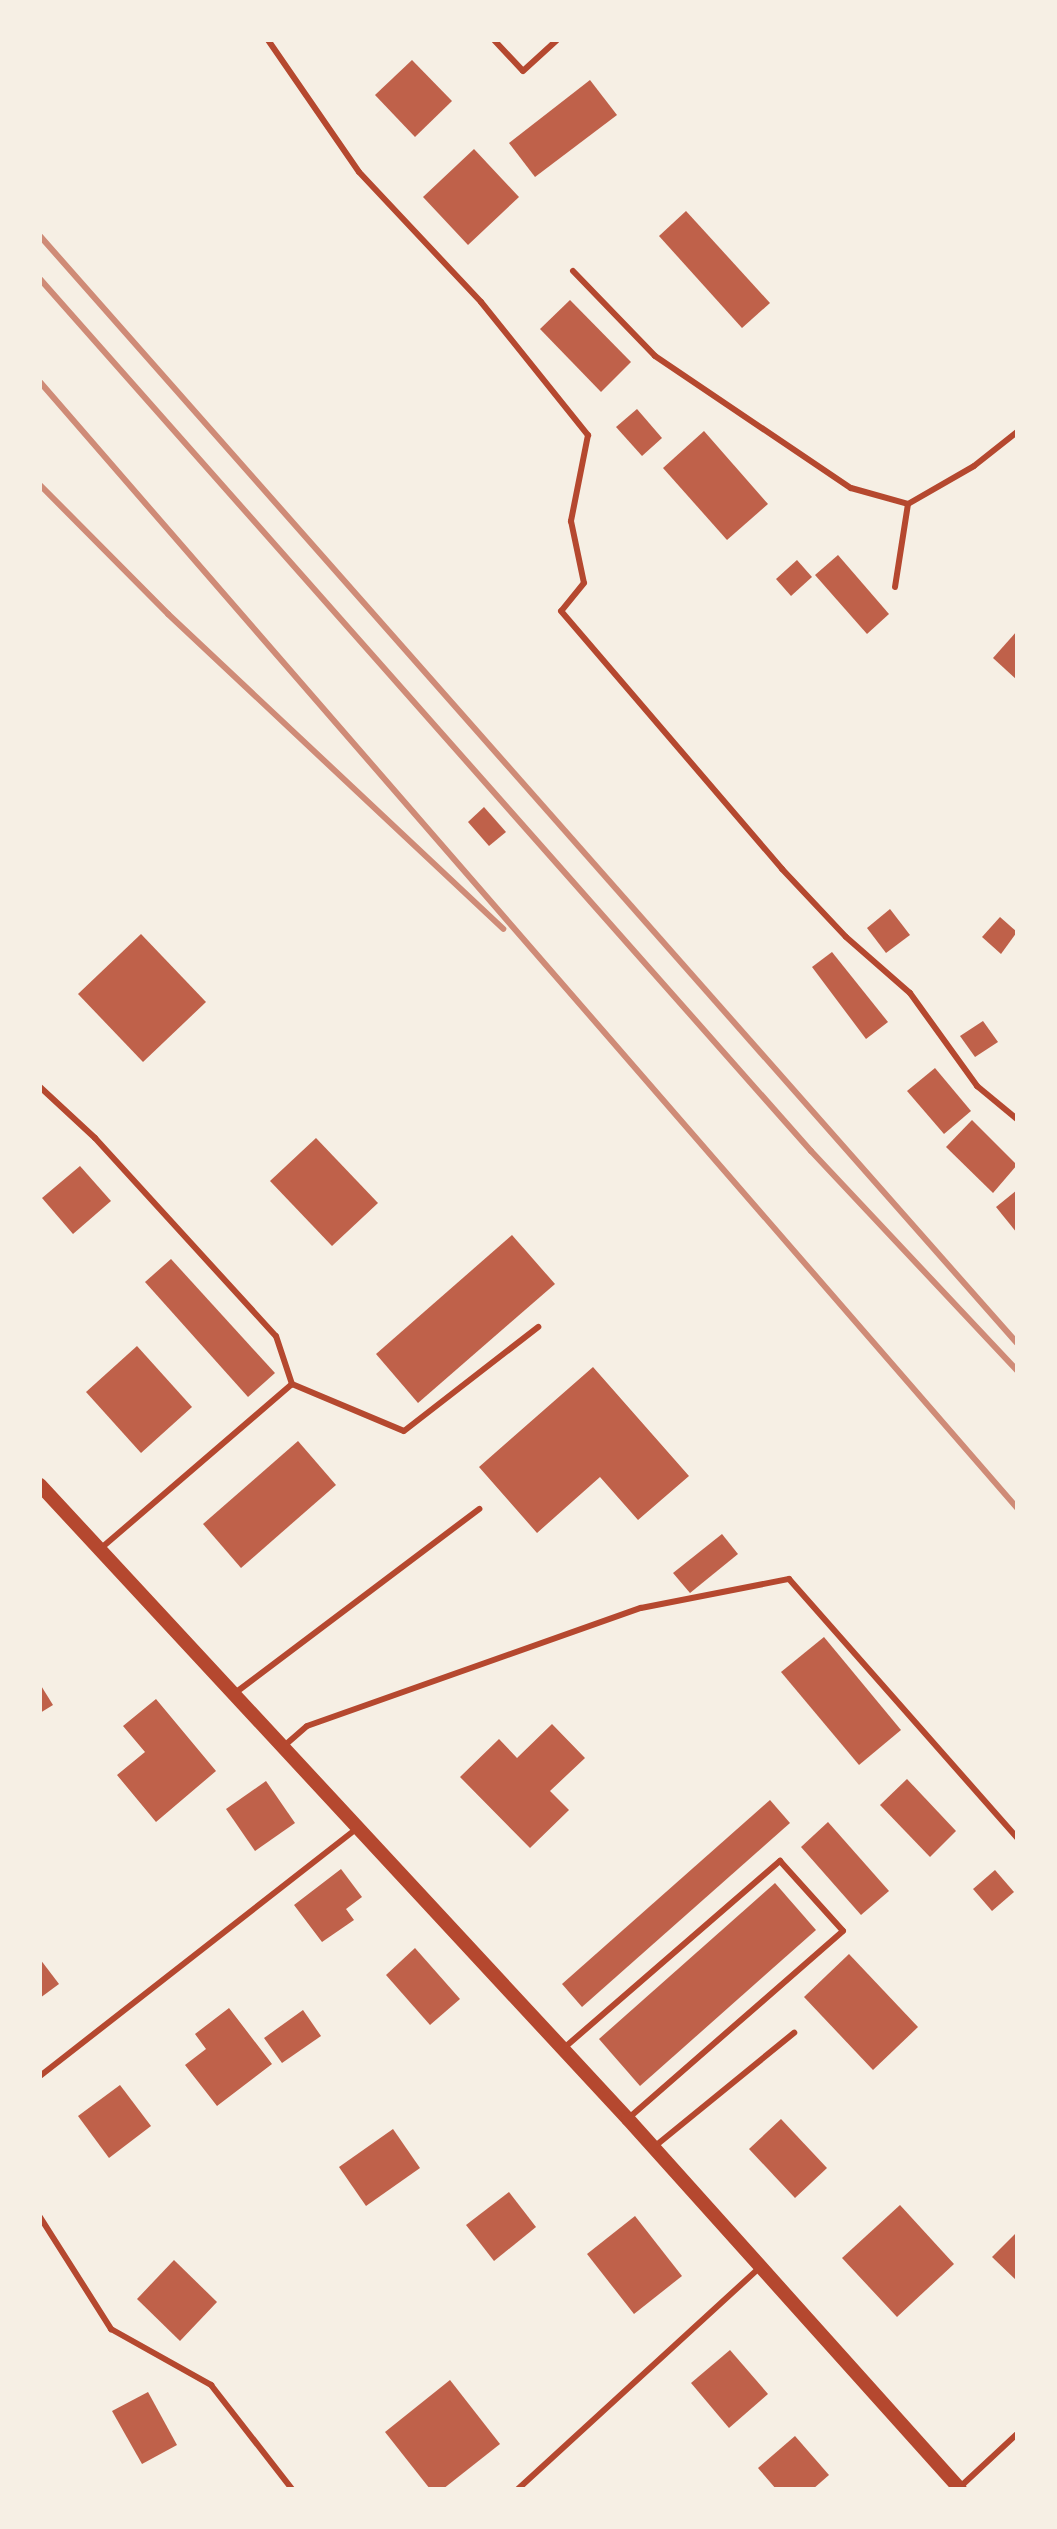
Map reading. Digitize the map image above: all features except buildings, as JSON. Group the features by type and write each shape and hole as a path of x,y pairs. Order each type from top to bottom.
{"street":[{"path":"40,1485 281,1748 564,2048 960,2488"}],"lane":[{"path":"268,40 359,172 481,302 588,435 571,521 584,583 561,611 782,869 846,937 910,993 977,1086 1017,1119"},
{"path":"494,40 523,71 557,40"},
{"path":"573,271 655,356 851,488 908,504 974,466 1017,432"},
{"path":"895,587 908,504"},
{"path":"40,1087 95,1138 276,1336 292,1384 404,1431 538,1327"},
{"path":"98,1551 292,1384"},
{"path":"233,1696 479,1509"},
{"path":"281,1748 307,1726 641,1608 789,1579 1017,1838"},
{"path":"40,2076 357,1828"},
{"path":"564,2048 780,1861 843,1931 628,2119"},
{"path":"654,2147 794,2033"},
{"path":"40,2217 111,2329 211,2385 292,2489"},
{"path":"518,2489 762,2265"},
{"path":"960,2488 1017,2434"}],"railway":[{"path":"40,236 1017,1343"},
{"path":"40,279 811,1151 1017,1370"},
{"path":"40,382 1017,1508"},
{"path":"40,485 168,614 503,929"}]}
